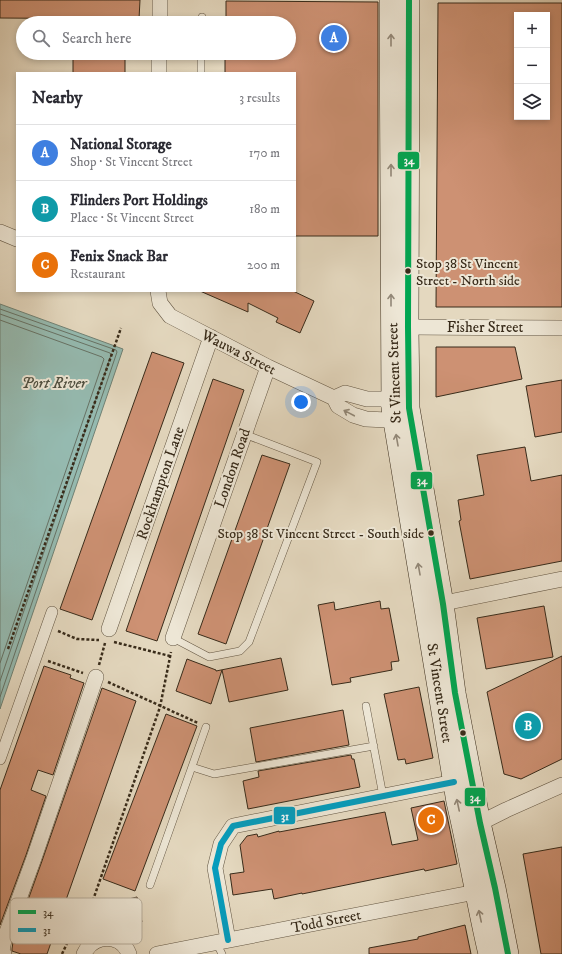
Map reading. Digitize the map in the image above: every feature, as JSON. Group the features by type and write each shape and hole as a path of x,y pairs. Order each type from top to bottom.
{"main road":[{"name":"St Vincent Street","path":"390,0 400,409 434,605 457,802 472,825"},
{"name":"St Vincent Street","path":"400,409 408,327 409,0"},
{"name":"St Vincent Street","path":"434,605 455,693 472,825 485,890 508,954"},
{"name":"St Vincent Street","path":"485,890 479,912 489,954"}],"street":[{"path":"160,0 160,16"},
{"path":"159,60 159,72"},
{"path":"0,232 16,239"},
{"name":"Wauwa Street","path":"158,292 160,303 170,316 268,368 334,398 338,406 353,415 366,419 387,420 400,409"},
{"name":"Fisher Street","path":"408,327 562,328"},
{"name":"Rockhampton Lane","path":"109,629 211,337"},
{"name":"London Road","path":"173,638 268,368"},
{"path":"434,605 562,579"},
{"path":"0,759 52,612"},
{"path":"19,898 96,677"},
{"path":"222,945 215,868 222,844 234,826 454,782"},
{"path":"472,825 562,786"},
{"name":"Todd Street","path":"157,954 222,945 485,890"},
{"path":"4,954 2,951 4,940 10,924"},
{"path":"84,954 86,948 91,944"},
{"path":"123,944 129,954"}],"lane":[{"path":"201,60 201,72"},
{"path":"173,638 209,657 240,651 249,642 317,462 244,434"},
{"path":"366,706 383,797"},
{"path":"150,885 206,727"},
{"path":"192,767 214,774 374,746"}],"path":[{"path":"8,649 121,328"},
{"path":"96,677 109,629"},
{"path":"94,898 160,707 173,638"},
{"path":"36,657 96,677 206,727"},
{"path":"62,954 67,944"}],"water":[{"name":"Port River","path":"0,304 123,349 0,709"}],"building":[{"path":"0,0 140,0 139,16 16,16 16,18 0,18"},
{"path":"226,1 378,2 378,236 296,236 296,72 225,72 225,60 296,60 296,16 226,16"},
{"path":"438,3 562,3 562,307 436,307"},
{"path":"73,60 125,60 125,72 73,72"},
{"path":"202,292 295,292 314,301 300,333 276,322 278,318 248,303 248,312"},
{"path":"436,347 515,347 522,379 436,397"},
{"path":"152,352 184,363 92,620 60,609"},
{"path":"213,379 244,390 157,641 126,631"},
{"path":"562,380 562,432 535,437 526,386"},
{"path":"525,447 531,481 562,475 562,561 470,579 459,521 461,520 458,500 484,495 477,455"},
{"path":"262,455 290,464 226,644 198,634"},
{"path":"380,601 381,609 389,608 399,661 391,662 392,670 350,678 351,682 332,685 318,605 334,602 335,610"},
{"path":"544,606 553,657 486,669 477,618"},
{"path":"562,656 562,759 521,779 504,774 487,692"},
{"path":"281,658 288,690 229,702 222,670 211,704 176,691 187,659 216,671"},
{"path":"44,666 71,675 70,678 84,683 53,775 38,770 31,790 46,796 0,925 0,790"},
{"path":"419,687 433,758 406,764 405,759 398,760 384,694"},
{"path":"102,688 136,701 67,898 29,898"},
{"path":"343,710 349,745 256,762 250,728"},
{"path":"166,714 197,726 135,891 103,879"},
{"path":"351,755 352,759 354,759 360,787 248,809 243,781 259,777 258,771"},
{"path":"444,801 457,864 425,871 424,869 274,899 272,889 233,895 230,874 244,872 240,845 247,836 257,834 258,837 279,831 385,812 392,845 418,840 411,808"},
{"path":"562,847 562,954 541,954 523,854"},
{"path":"465,925 471,954 369,954 369,948 418,939 418,937"},
{"path":"13,944 51,944 47,954 21,954 12,951"}],"transit line":[{"name":"34","path":"409,0 409,408 443,604 455,693 480,823 508,954"},
{"name":"31","path":"228,940 215,868 221,844 233,826 454,782"}],"place":[{"name":"National Storage","path":"334,38"},
{"name":"Stop 38 St Vincent Street - North side","path":"408,271"},
{"name":"Stop 38 St Vincent Street - South side","path":"431,533"},
{"name":"Flinders Port Holdings","path":"528,726"},
{"name":"Fenix Snack Bar","path":"431,820"}]}
